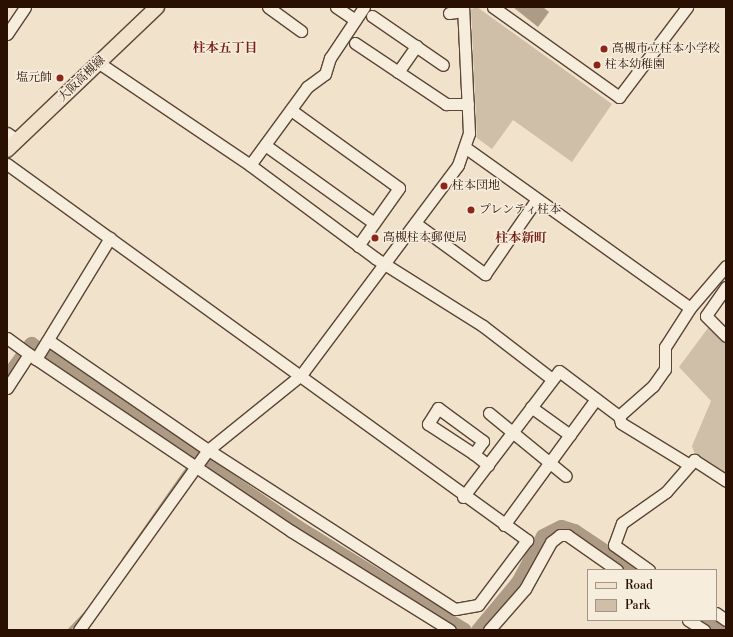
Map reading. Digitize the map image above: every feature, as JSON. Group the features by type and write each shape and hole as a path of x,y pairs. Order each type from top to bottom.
{"main road":[{"name":"大阪高槻線","path":"10,141 99,63 157,7"}],"street":[{"path":"7,34 24,7"},
{"path":"268,7 301,31"},
{"path":"336,7 355,20"},
{"path":"250,165 307,87 325,74 330,58 364,7"},
{"path":"493,7 619,97 687,7"},
{"path":"79,630 195,466 208,450 301,374 415,223 466,148 468,104 463,9 449,13"},
{"path":"372,16 443,65"},
{"path":"355,43 446,104 468,104"},
{"path":"398,72 416,46"},
{"path":"99,63 250,165 358,246 483,326 552,379"},
{"path":"291,110 399,188 358,246"},
{"path":"265,145 374,223"},
{"path":"466,148 690,308"},
{"path":"7,164 301,374 463,497 527,540 478,605 455,609 208,450 48,340"},
{"path":"415,223 485,274 538,199"},
{"path":"7,388 48,340 52,327 110,238"},
{"path":"619,416 653,386 665,369 665,347 690,308 726,266"},
{"path":"726,287 706,316 726,336"},
{"path":"7,338 195,466 450,630"},
{"path":"463,497 558,371 619,416 621,423 651,444 688,464"},
{"path":"504,525 596,399"},
{"path":"531,407 570,436"},
{"path":"474,454 483,441 438,408 428,424 488,465"},
{"path":"489,413 511,433 566,476"},
{"path":"604,560 614,545 622,523 666,492 688,464 694,460 703,463 726,481"},
{"path":"489,630 525,588 551,542 560,536 568,535 616,569"},
{"path":"614,545 648,569"},
{"path":"717,614 726,620"},
{"path":"690,621 704,630"}],"green space":[{"path":"477,7 612,104 572,162 513,120 492,149 477,138 471,9"},
{"path":"708,328 726,342 726,474 694,452 692,446 711,401 679,367"}],"shaded area":[{"path":"513,7 543,7 549,12 538,27"}],"waterway":[{"path":"7,377 31,344 297,527 464,630"},
{"path":"123,559 188,466"},
{"path":"478,630 518,582 543,536 561,527 574,531 631,569"},
{"path":"68,630 87,610"},
{"path":"710,621 723,630"}],"place":[{"name":"高槻市立柱本小学校","path":"604,49"},
{"name":"柱本幼稚園","path":"597,65"},
{"name":"塩元帥","path":"60,78"},
{"name":"柱本団地","path":"444,186"},
{"name":"プレンティ柱本","path":"471,210"},
{"name":"高槻柱本郵便局","path":"375,238"}],"district":[{"name":"柱本五丁目","path":"225,48"},
{"name":"柱本新町","path":"521,238"}]}
